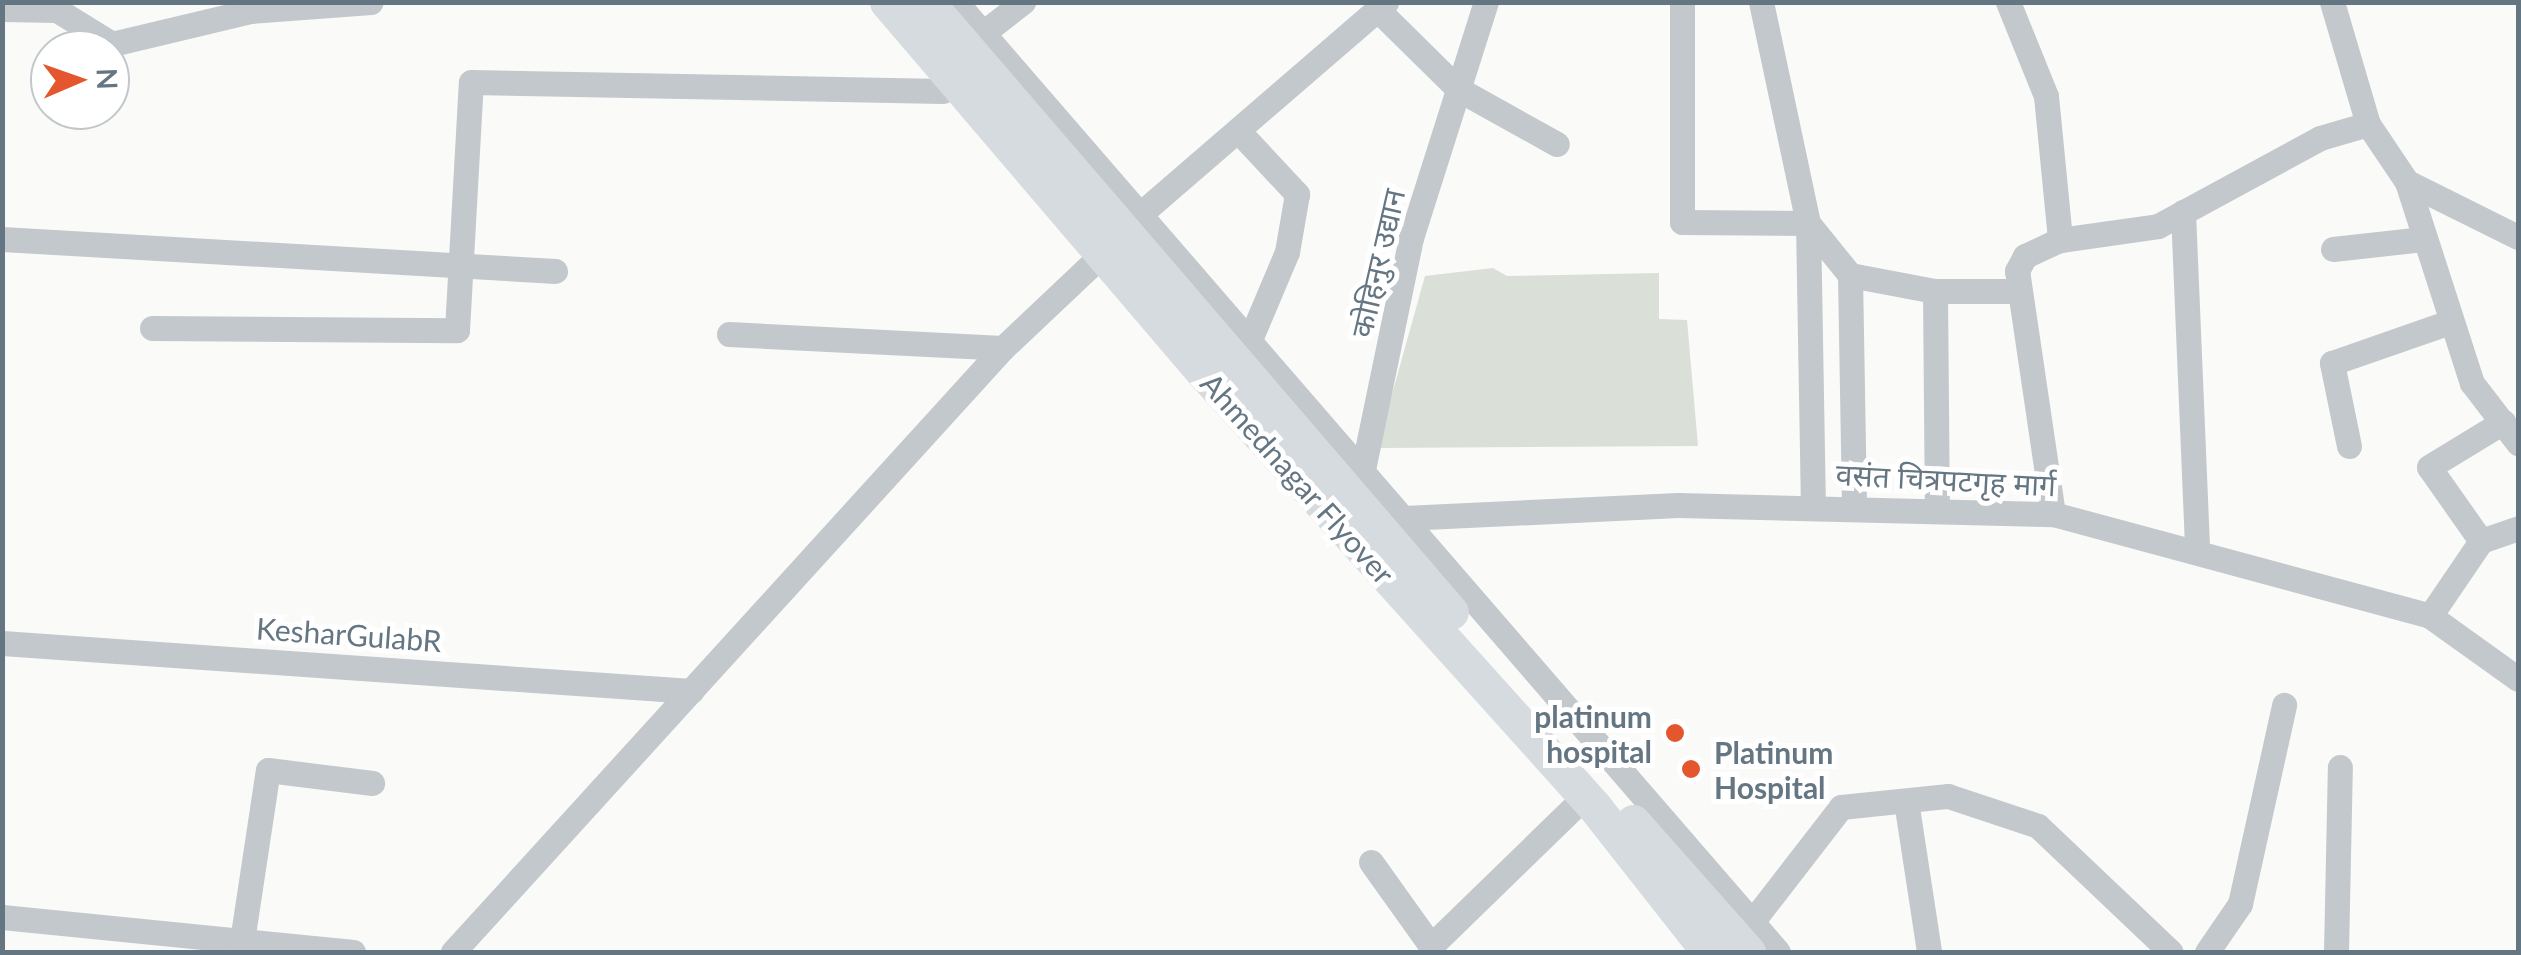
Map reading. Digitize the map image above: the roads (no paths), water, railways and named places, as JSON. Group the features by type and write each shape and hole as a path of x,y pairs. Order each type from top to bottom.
{"highway":[{"name":"Ahmednagar Flyover","path":"888,2 1204,374 1594,806 1709,952"},
{"name":"Ahmednagar Flyover","path":"928,2 1750,938"}],"street":[{"path":"2,9 57,10 112,44 251,11 370,2"},
{"path":"866,2 1351,561 1573,808 1692,952"},
{"path":"956,2 1138,216 1252,335 1366,479 1404,518 1750,938 1778,952"},
{"path":"983,33 1023,2"},
{"name":"कोहिनुर उद्यान","path":"1366,479 1411,238 1486,2"},
{"path":"1682,2 1682,222 1808,222"},
{"path":"1761,2 1808,222 1813,504"},
{"path":"2008,2 2046,96 2060,240"},
{"path":"2332,2 2368,124 2407,182 2472,382 2511,432 2429,467 2481,542"},
{"path":"1138,216 1242,135 1380,6 1458,89 1557,144"},
{"path":"152,328 457,330 471,82 944,90"},
{"path":"2053,514 2019,292 2025,256 2060,240 2158,226 2320,138 2368,124"},
{"path":"1242,135 1297,194 1287,252 1252,335"},
{"path":"2407,182 2518,237"},
{"path":"2182,212 2197,548"},
{"path":"1808,222 1850,276 1854,504"},
{"path":"2,239 461,260 556,271"},
{"path":"2334,248 2423,239"},
{"path":"453,952 1003,348 1093,263"},
{"path":"1850,276 1935,291 2019,292"},
{"path":"1935,291 1937,504"},
{"path":"2349,446 2332,364 2450,322"},
{"path":"729,334 1003,348"},
{"path":"1318,523 1366,479"},
{"name":"वसंत चित्रपटगृह मार्ग","path":"1404,518 1813,504 1937,504 2053,514 2197,548 2430,616 2518,680"},
{"path":"1351,561 1404,518"},
{"path":"2430,616 2481,542 2518,528"},
{"name":"KesharGulabR","path":"2,642 691,691"},
{"path":"2207,952 2240,904 2284,706"},
{"path":"2336,952 2340,767"},
{"path":"242,942 268,770 372,783"},
{"path":"1750,938 1841,807 1948,796 2038,826 2171,952"},
{"path":"1906,801 1929,952"},
{"path":"1371,862 1431,950 1573,808"},
{"path":"2,917 353,952"}],"place":[{"name":"platinum hospital","path":"1675,733"},
{"name":"Platinum Hospital","path":"1691,769"}]}
